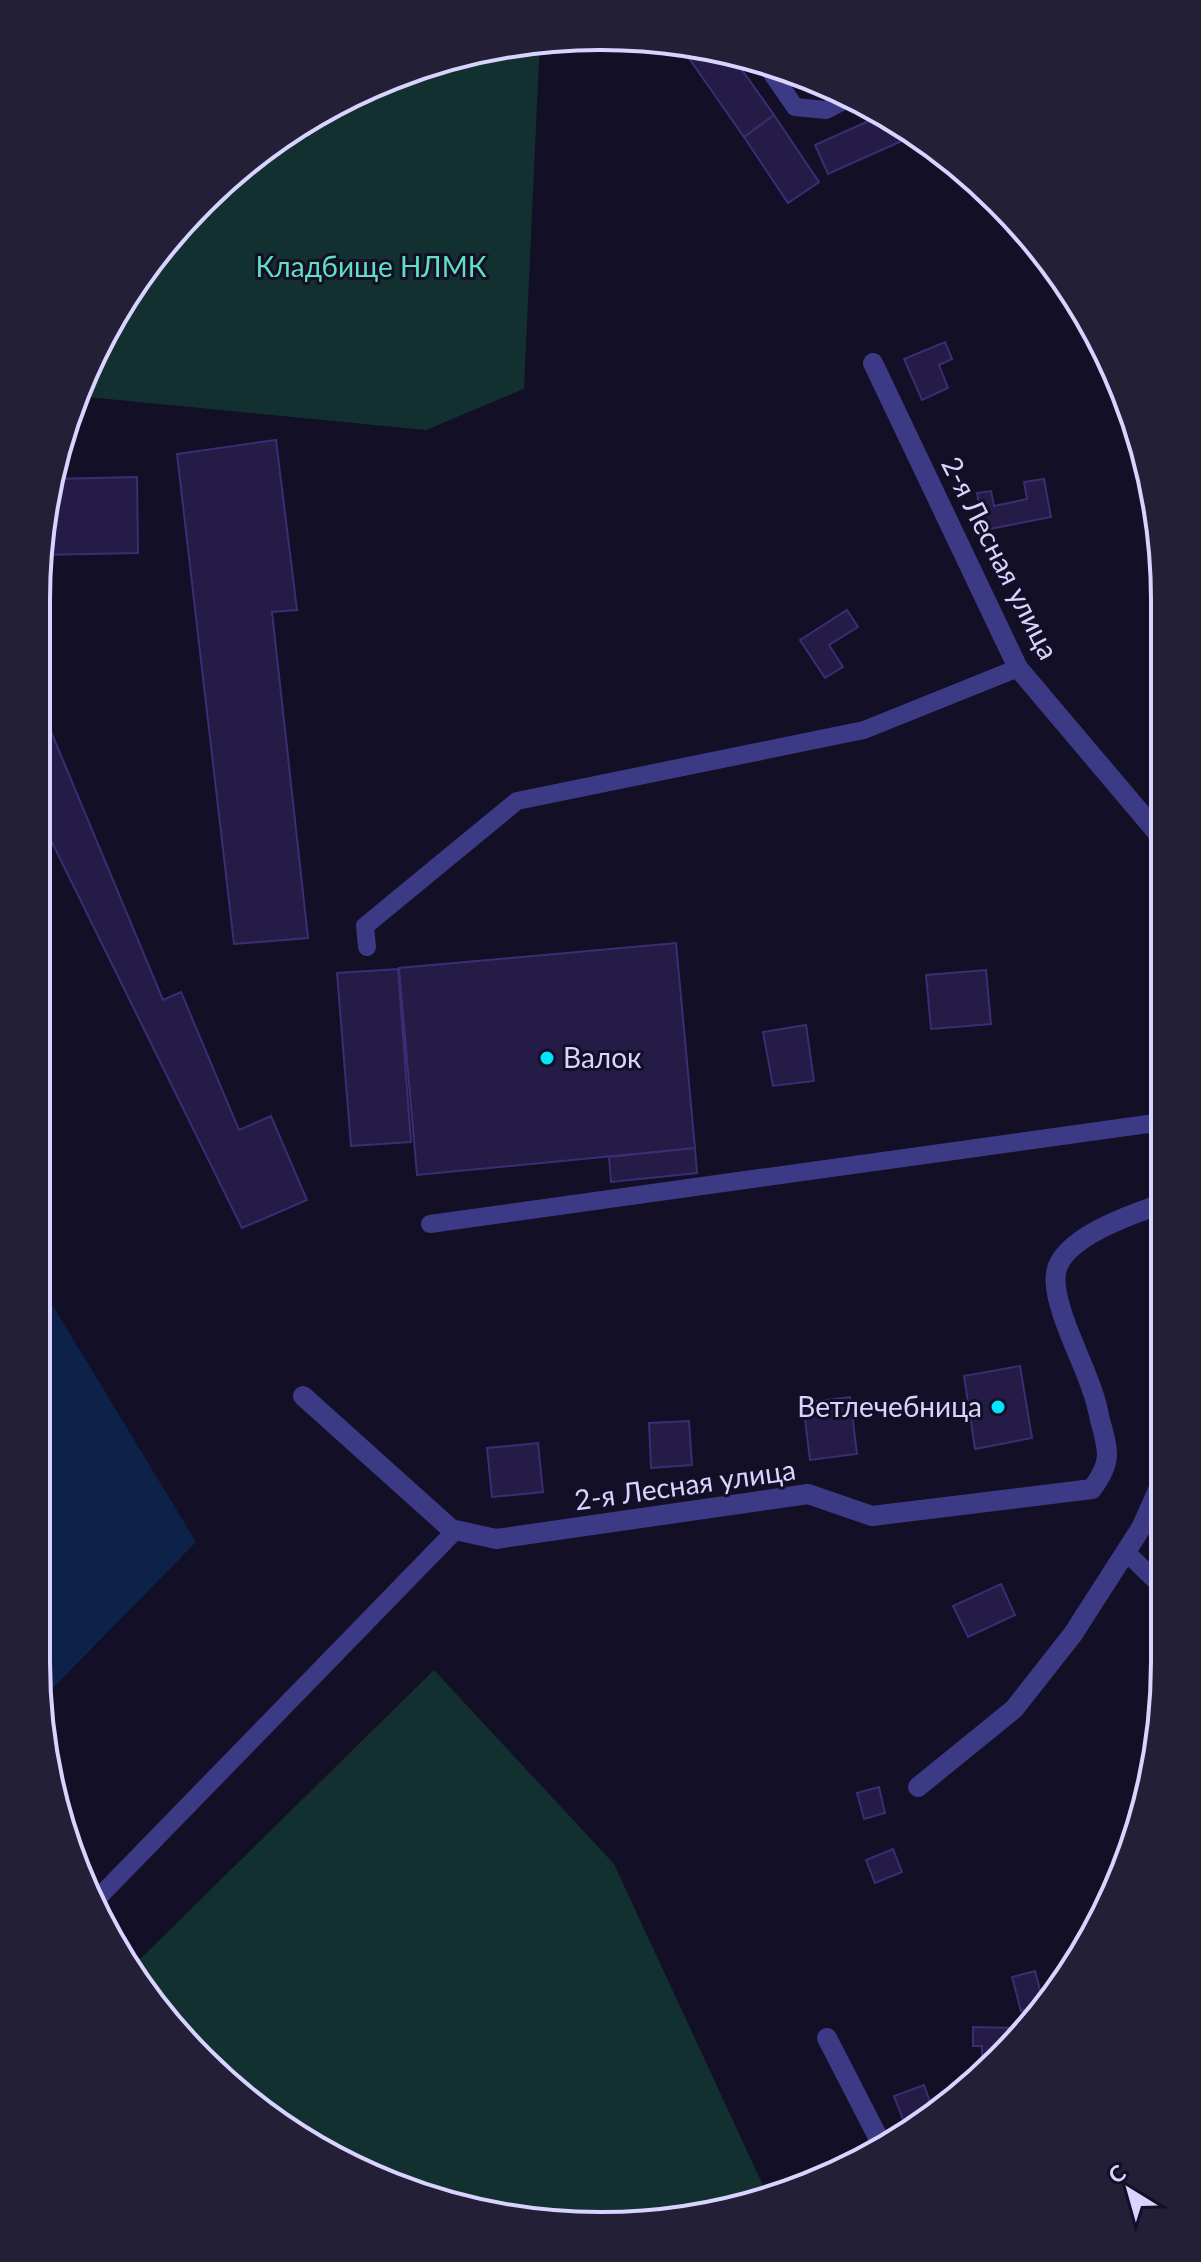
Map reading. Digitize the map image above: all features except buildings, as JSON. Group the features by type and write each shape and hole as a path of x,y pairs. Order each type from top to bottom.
{"street":[{"name":"2-я Лесная улица","path":"873,363 1018,668 1151,825"},
{"name":"2-я Лесная улица","path":"303,1396 451,1529 496,1539 808,1494 872,1516 1092,1489 1105,1471 1107,1448 1093,1392 1057,1295 1056,1271 1068,1251 1086,1236 1125,1216 1151,1208"},
{"path":"918,1787 1014,1709 1073,1634 1141,1528 1151,1506"},
{"path":"827,2038 878,2137"}],"lane":[{"path":"775,79 795,107 826,110 837,104"},
{"path":"367,947 365,926 517,801 864,730 1018,668"},
{"path":"430,1224 1151,1124"},
{"path":"102,1894 456,1530"},
{"path":"1126,1552 1151,1576"}],"green space":[{"name":"Кладбище НЛМК","path":"539,54 524,389 426,430 89,397 124,325 164,265 211,211 265,164 325,124 390,92 458,69"},
{"path":"434,1670 614,1864 764,2187 672,2207 600,2212 529,2207 424,2183 325,2138 265,2098 211,2051 164,1997 139,1960"}],"water":[{"path":"50,1301 196,1542 51,1690"}],"place":[{"name":"Валок","path":"547,1058"},
{"name":"Ветлечебница","path":"998,1407"}]}
